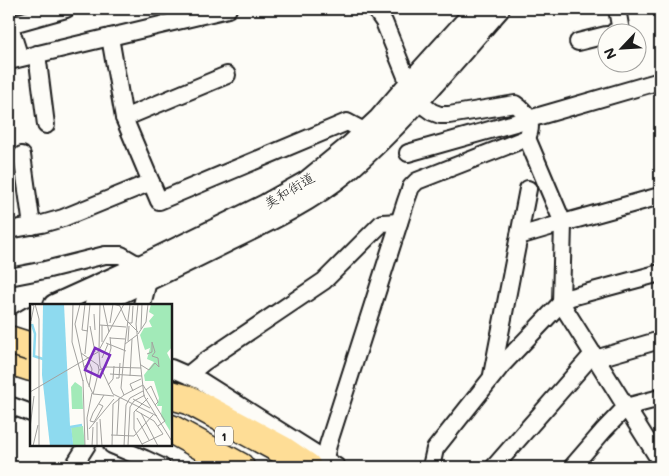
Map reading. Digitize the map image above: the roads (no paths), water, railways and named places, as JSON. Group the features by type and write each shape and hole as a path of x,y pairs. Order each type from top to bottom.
{"highway":[{"path":"9,360 30,367"},
{"path":"180,385 188,400 279,459 323,465"},
{"name":"1","path":"172,409 240,445 279,459"},
{"name":"1","path":"172,430 240,467"},
{"path":"170,446 200,466"}],"street":[{"path":"66,9 9,25 14,59 228,9"},
{"path":"180,385 201,380 323,465 411,187 417,181 527,138 530,131 529,119 524,110 515,104 440,115 421,104 409,84 384,22 375,9"},
{"name":"美和街道","path":"99,303 144,274 306,182 379,119 477,9"},
{"name":"美和街道","path":"57,304 144,274 274,219 313,195 345,173 394,127 499,9"},
{"path":"619,9 620,22"},
{"path":"110,37 124,118 159,201 346,122 366,132"},
{"path":"578,42 596,38"},
{"path":"37,54 46,125"},
{"path":"124,118 227,75"},
{"path":"408,153 660,81"},
{"path":"527,138 563,223 561,303 660,462 654,467"},
{"path":"22,155 32,226"},
{"path":"9,230 63,218 151,182"},
{"path":"492,377 528,189"},
{"path":"519,236 660,196"},
{"path":"180,385 204,362 324,280 382,223 399,222"},
{"path":"9,277 105,255 121,255 144,274 142,304"},
{"path":"430,467 435,449 500,366 561,303 571,297 660,273"},
{"path":"494,467 594,357 660,340"},
{"path":"172,370 180,385"},
{"path":"572,467 626,407 660,398"},
{"path":"9,406 30,413"},
{"path":"73,467 86,446"},
{"path":"114,446 162,467"}]}
